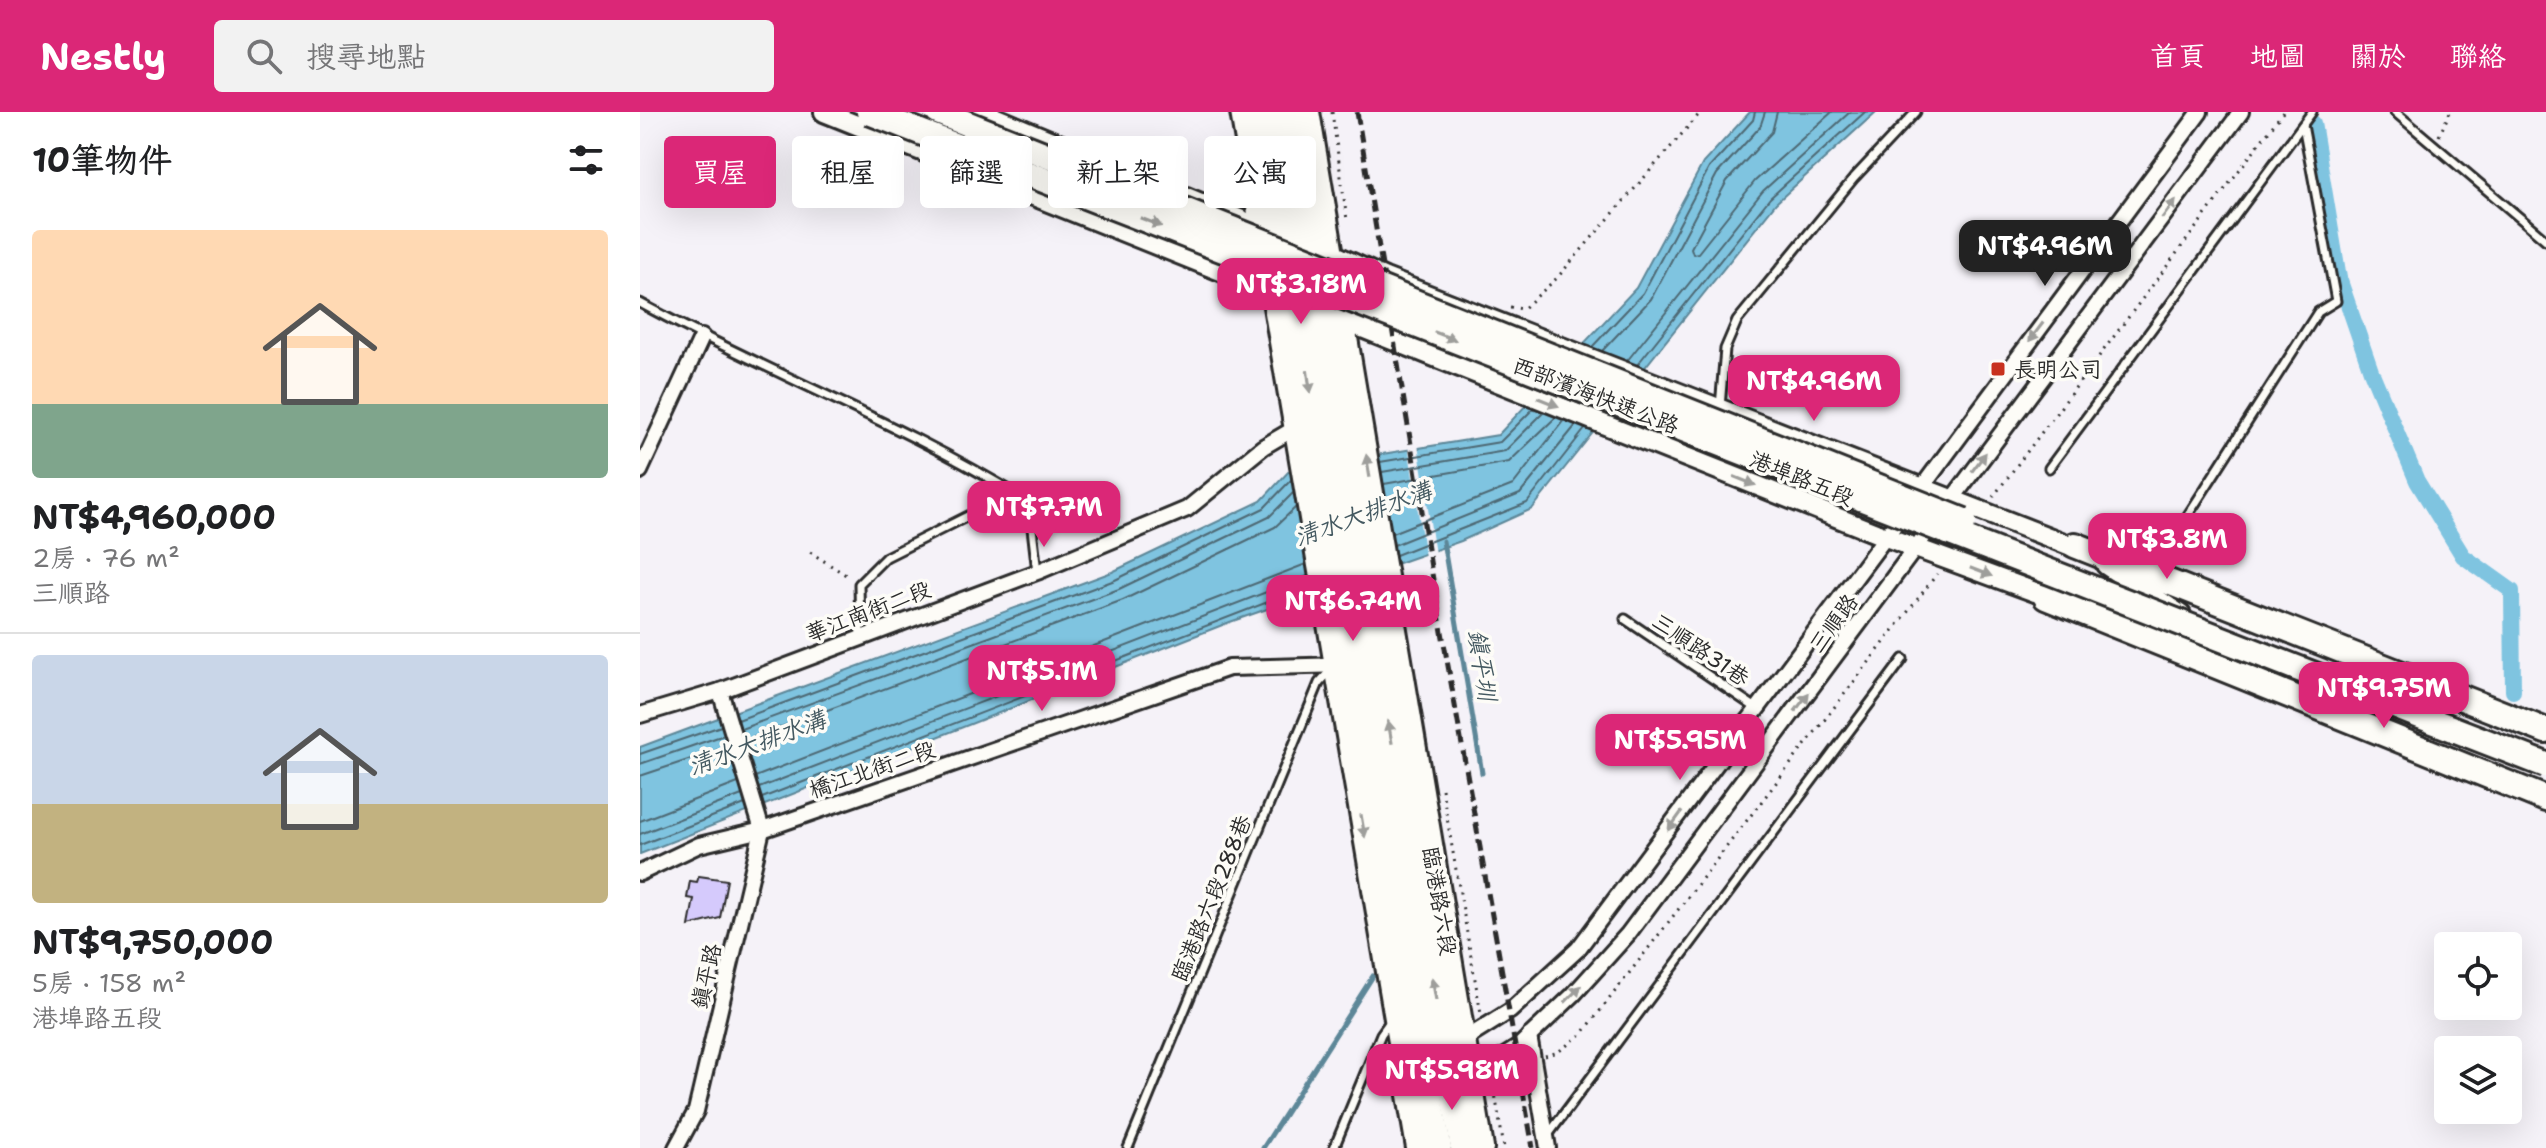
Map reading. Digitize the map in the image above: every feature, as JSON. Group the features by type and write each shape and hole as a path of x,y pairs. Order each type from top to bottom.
{"main road":[{"name":"西部濱海快速公路","path":"869,112 2546,765"},
{"name":"西部濱海快速公路","path":"938,112 2546,752"},
{"path":"1243,112 1285,237 1320,311"},
{"path":"1264,112 1285,237"},
{"path":"1287,112 1285,237 1275,293 1325,412 1366,661"},
{"path":"1307,112 1331,253 1320,311 1325,412 1366,661"},
{"path":"2075,545 2546,731"},
{"path":"2046,597 2546,799"},
{"name":"臨港路六段","path":"1366,661 1395,1015 1461,1084 1481,1148"},
{"name":"臨港路六段","path":"1366,661 1435,1058 1422,1108 1419,1148"},
{"name":"臨港路六段","path":"1461,1084 1463,1148"},
{"name":"臨港路六段","path":"1422,1108 1439,1148"}],"street":[{"name":"港埠路五段","path":"824,112 1886,537 2046,597 2237,652 2546,771"},
{"name":"港埠路五段","path":"982,112 1331,253 1385,278 1921,488 2075,545 2156,565 2546,721"},
{"name":"三順路","path":"1435,1058 1510,1011 1578,949 2200,112"},
{"name":"三順路","path":"1422,1108 1517,1048 1573,995 1628,934 2241,112"},
{"path":"640,471 702,337"},
{"name":"華江南街二段","path":"640,715 720,697 860,636 1037,572 1187,509 1263,447 1325,412"},
{"name":"港埠路五段","path":"2075,545 2237,652"},
{"name":"港埠路五段","path":"2046,597 2098,629 2546,808"},
{"name":"橋江北街二段","path":"640,873 699,845 762,830 1229,668 1366,661"},
{"path":"720,697 762,830"},
{"name":"鎮平路","path":"676,1148 696,1111 762,830"},
{"path":"1529,1036 1548,1143"}],"lane":[{"path":"1720,409 1725,349 1737,321 1854,178 1916,112"},
{"path":"2049,468 2312,112"},
{"path":"2395,112 2546,240"},
{"path":"2156,565 2318,312 2336,301 2303,125"},
{"path":"640,303 702,337 980,471 1029,502 1037,572"},
{"path":"860,636 859,584 886,557 972,514"},
{"name":"三順路31巷","path":"1625,619 1756,708"},
{"path":"1548,1143 1903,659"},
{"name":"臨港路六段288巷","path":"1128,1148 1319,683 1366,661"},
{"path":"1334,1148 1381,1034 1395,1015"}],"path":[{"path":"1332,112 1348,233"},
{"path":"1509,307 1523,309 1557,278 1701,112"},
{"path":"1983,509 2283,112"},
{"path":"2434,147 2450,112"},
{"path":"810,552 859,584"},
{"path":"1534,1060 1558,1052 1583,1033 1948,560"}],"water":[{"name":"清水大排水溝","path":"1750,112 1876,112 1776,203 1532,509 1461,541 1230,622 640,854 640,747 1112,572 1261,501 1291,469 1498,435 1636,288 1703,163"}],"pier":[{"path":"1418,444 1435,554 1425,557 1408,445"}],"building":[{"path":"699,876 727,880 720,918 689,926 694,899 687,898 690,881 697,882"}],"waterway":[{"path":"2313,123 2339,278 2371,371 2417,481 2463,556 2512,591 2513,691"},
{"name":"鎮平圳","path":"1443,541 1482,773"},
{"name":"鎮平圳","path":"1263,1148 1373,976"}],"railway":[{"path":"1357,112 1435,592 1533,1148"}],"place":[{"name":"長明公司","path":"1998,369"}]}
